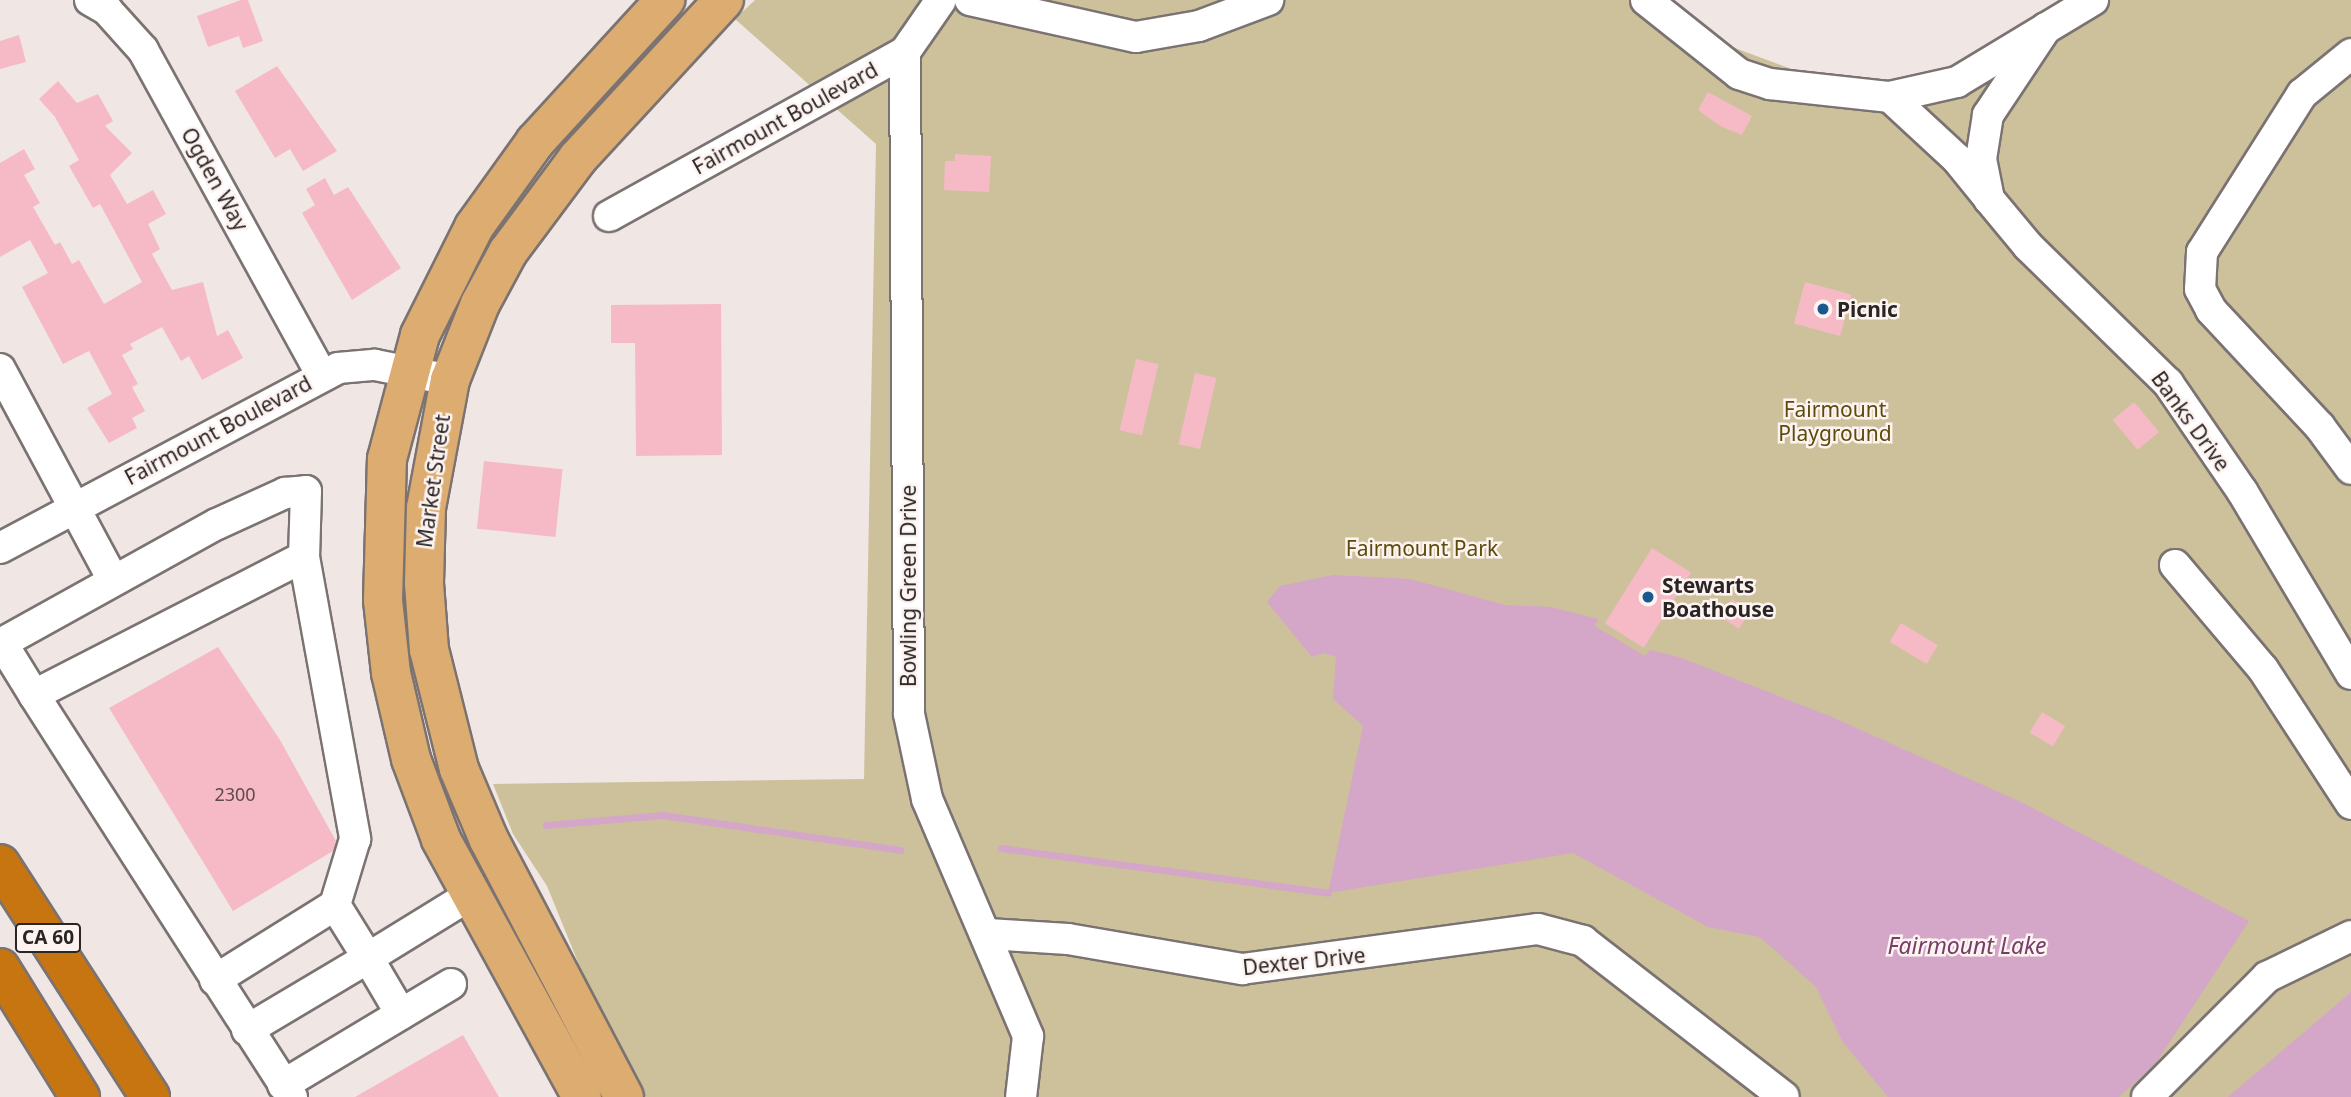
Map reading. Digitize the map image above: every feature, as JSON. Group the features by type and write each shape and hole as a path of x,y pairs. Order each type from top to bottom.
{"highway":[{"name":"CA 60","path":"0,864 150,1097"},
{"name":"CA 60","path":"0,968 80,1097"}],"main road":[{"name":"Market Street","path":"582,1097 440,839 411,759 391,673 383,600 387,459 408,371 444,283 490,201 535,142 665,0"},
{"name":"Market Street","path":"624,1097 489,841 468,795 438,701 425,614 424,530 450,380 493,279 541,202 724,0"}],"street":[{"name":"Ogden Way","path":"90,0 107,9 144,50 321,374"},
{"name":"Fairmount Boulevard","path":"609,216 905,52 941,0"},
{"path":"970,0 1136,37 1199,26 1267,0"},
{"path":"1063,0 1079,26"},
{"path":"1646,0 1739,74 1770,84 1890,97 1957,82 2093,0"},
{"name":"Banks Drive","path":"1989,199 1981,159 1988,116 2046,28"},
{"name":"Bowling Green Drive","path":"905,52 908,681 920,774 939,828 988,934 1028,1036 1021,1097"},
{"path":"2351,54 2302,94 2202,252 2200,289 2211,310 2320,427 2351,469"},
{"name":"Banks Drive","path":"1890,97 1957,159 2028,246 2168,383 2242,491 2351,674"},
{"name":"Fairmount Boulevard","path":"0,548 321,374 359,364 450,380"},
{"path":"0,369 114,580"},
{"path":"215,980 335,905 355,839 304,557 306,491 285,494 217,524 2,643 215,980 288,1091 401,1014 451,984"},
{"path":"34,695 304,557"},
{"path":"2175,565 2263,669 2351,804"},
{"path":"247,1030 472,894"},
{"path":"335,905 401,1014"},
{"name":"Dexter Drive","path":"988,934 1068,939 1242,969 1538,929 1583,941 1784,1097"},
{"path":"2147,1097 2267,977 2351,936"}],"green space":[{"name":"Fairmount Park","path":"755,0 1654,0 1679,21 1735,48 1862,95 1924,88 2107,0 2351,0 2351,1097 633,1097 547,886 513,834 493,784 864,779 876,144 735,19"}],"water":[{"name":"Fairmount Lake","path":"1333,575 1410,579 1505,605 1551,607 1598,619 1595,626 1645,656 1650,650 1679,657 1832,717 2023,803 2249,921 2156,1063 2119,1097 1888,1097 1842,1041 1816,987 1760,937 1708,927 1573,853 1328,893 1363,726 1333,699 1336,657 1324,653 1312,657 1267,602 1280,586"},
{"path":"2351,992 2351,1097 2228,1097"}],"building":[{"path":"248,0 263,41 243,48 239,36 208,47 197,16"},
{"path":"19,35 26,62 0,69 0,41"},
{"path":"277,66 337,151 303,171 290,149 275,158 235,91"},
{"path":"58,81 77,103 98,94 113,121 105,126 132,153 110,175 127,204 153,190 166,214 148,224 160,249 152,254 172,290 203,282 217,336 228,330 243,358 202,380 189,356 181,361 162,327 130,344 133,349 122,355 138,384 132,387 145,411 132,418 137,428 109,443 87,408 112,394 89,351 63,364 22,287 48,273 30,240 0,257 0,163 24,149 35,169 24,175 40,203 33,207 55,245 60,242 72,264 79,260 104,304 142,282 100,204 93,208 69,166 79,160 55,117 39,99"},
{"path":"1708,92 1752,116 1742,135 1720,126 1698,110"},
{"path":"955,154 991,156 989,192 944,190 945,161 955,161"},
{"path":"325,178 334,195 348,187 401,268 352,300 302,213 315,205 306,189"},
{"name":"Picnic","path":"1805,282 1851,294 1840,336 1794,324"},
{"path":"721,304 722,455 636,456 635,343 611,343 611,305"},
{"path":"1136,359 1158,364 1142,435 1120,430"},
{"path":"1195,373 1216,378 1200,449 1179,444"},
{"path":"2134,402 2159,432 2138,450 2113,420"},
{"path":"484,461 563,469 555,537 477,529"},
{"name":"Stewarts Boathouse","path":"1652,548 1691,572 1644,648 1605,623"},
{"path":"1732,599 1750,611 1738,629 1720,616"},
{"path":"1901,623 1938,645 1927,664 1890,642"},
{"path":"218,647 280,740 336,841 333,851 233,911 109,708"},
{"path":"2042,712 2065,726 2053,746 2030,733"},
{"path":"463,1035 499,1097 355,1097"}],"waterway":[{"path":"546,825 663,815 900,850"},
{"path":"1001,848 1328,893"}],"place":[{"name":"Picnic","path":"1823,309"},
{"name":"Stewarts Boathouse","path":"1648,597"}],"park label":[{"name":"Fairmount Playground","path":"1835,421"}]}
